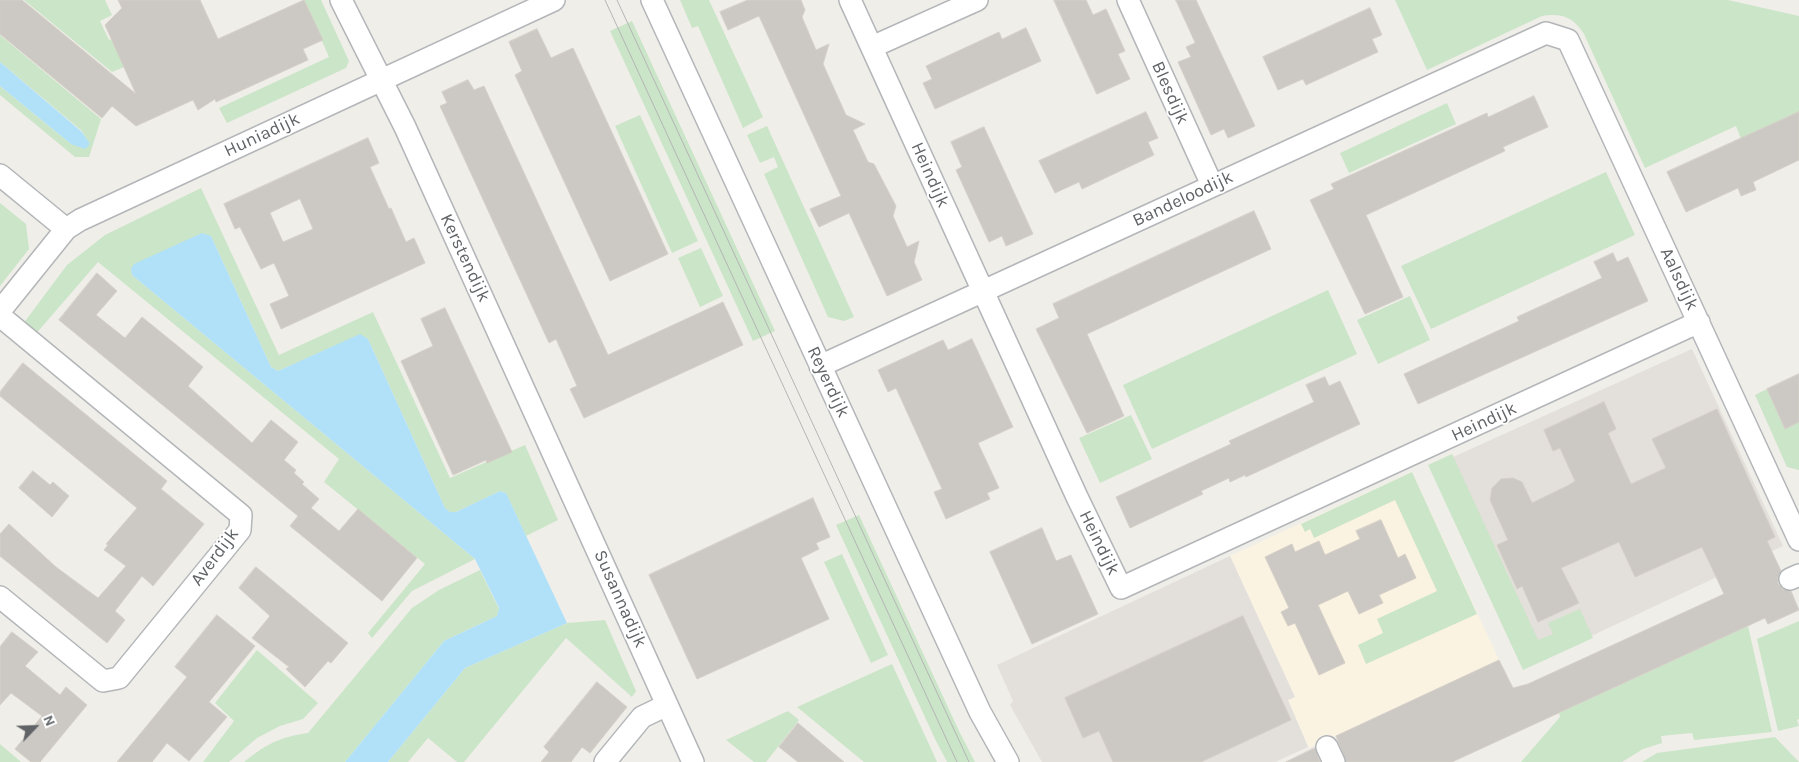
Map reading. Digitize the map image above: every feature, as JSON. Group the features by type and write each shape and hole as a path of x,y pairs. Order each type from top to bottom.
{"street":[{"name":"Kerstendijk","path":"341,0 380,81 405,127 547,436"},
{"name":"Huniadijk","path":"0,311 66,229 80,220 554,0"},
{"name":"Reyerdijk","path":"652,0 983,719 1008,762"},
{"name":"Heindijk","path":"850,0 1121,588 1699,322"},
{"name":"Blesdijk","path":"1128,0 1212,185"},
{"path":"872,47 971,1"},
{"name":"Bandeloodijk","path":"820,366 1546,33"},
{"name":"Aalsdijk","path":"1546,33 1568,40 1799,540"},
{"path":"0,175 66,229"},
{"name":"Averdijk","path":"0,316 241,515 240,530 119,678 103,682 0,597"},
{"name":"Susannadijk","path":"547,436 692,762"},
{"path":"606,762 642,717 667,705"}],"shaded area":[{"path":"1692,349 1783,546 1523,668 1431,467"},
{"path":"1412,472 1499,660 1309,748 1288,700 1295,697 1230,556"},
{"path":"1230,556 1295,697 1288,700 1308,747 1275,762 1042,762 1010,705 1013,701 997,665"}],"green space":[{"path":"24,0 105,0 112,15 100,21 109,40 133,30 146,58 112,72"},
{"path":"304,0 321,0 349,61 346,68 227,123 219,108 329,57"},
{"path":"680,0 709,0 763,117 743,128 698,26 692,28"},
{"path":"1395,0 1728,0 1799,16 1799,112 1741,139 1736,126 1645,168 1584,34 1571,20 1555,15 1542,16 1427,70"},
{"path":"632,21 775,331 753,341 610,31"},
{"path":"0,35 101,119 89,157 75,157 0,95 0,86 71,144 88,146 89,144 82,131 0,62"},
{"path":"1447,103 1456,124 1349,173 1340,153"},
{"path":"640,115 698,241 672,253 615,126"},
{"path":"767,126 854,317 844,321 828,317 764,174 778,167 774,157 760,163 747,135"},
{"path":"1606,172 1635,235 1431,329 1401,266"},
{"path":"201,188 279,355 373,312 450,478 525,445 558,520 526,536 506,493 500,491 456,512 450,512 445,508 368,339 360,335 278,371 271,367 211,236 131,269 132,275 475,559 412,591 372,638 368,633 425,564 324,482 339,459 98,262 34,336 23,324 67,265 105,235"},
{"path":"0,203 26,224 29,249 0,286"},
{"path":"701,248 723,296 700,307 678,258"},
{"path":"1328,290 1357,354 1152,449 1123,385"},
{"path":"1410,296 1430,340 1378,364 1357,320"},
{"path":"1767,389 1785,429 1799,422 1799,470 1787,467 1755,395"},
{"path":"1131,415 1152,459 1100,483 1079,438"},
{"path":"1452,454 1538,640 1553,634 1548,623 1580,609 1593,638 1523,670 1428,465"},
{"path":"1412,472 1477,614 1366,664 1358,645 1383,633 1377,619 1437,591 1395,500 1314,538 1310,529 1305,532 1301,524"},
{"path":"859,515 975,762 947,762 936,741 836,525"},
{"path":"842,554 888,655 871,663 824,562"},
{"path":"480,570 499,609 497,616 444,641 345,762 244,762 259,750 274,742 308,733 412,608 439,590"},
{"path":"605,620 636,691 632,697 566,638 464,762 457,762 428,738 408,762 388,762 465,668 567,623"},
{"path":"1799,621 1799,719 1797,720 1799,726 1778,731 1757,639"},
{"path":"1748,626 1772,732 1694,740 1692,733 1661,736 1662,743 1643,749 1622,762 1521,762 1560,717 1559,713"},
{"path":"257,650 318,703 303,719 280,726 257,738 229,762 203,762 234,721 215,703"},
{"path":"892,664 937,762 864,762 797,707"},
{"path":"788,711 799,720 766,762 754,762 726,740"},
{"path":"1775,737 1799,762 1642,762 1657,753"},
{"path":"0,744 21,762 0,762"}],"water":[{"path":"0,62 82,132 90,144 85,149 71,144 0,86"},
{"path":"202,233 211,236 271,367 278,371 360,334 368,339 445,508 450,512 456,512 500,491 506,493 567,623 465,668 388,762 345,762 444,641 497,616 499,608 475,559 132,275 131,269 134,264"}],"building":[{"path":"0,0 22,0 136,94 105,25 122,8 118,0 200,0 218,39 304,0 323,40 303,49 308,60 216,102 215,99 198,110 193,100 136,126 112,106 102,118 0,34"},
{"path":"748,0 801,0 805,10 802,17 816,50 829,44 823,64 846,115 865,124 853,130 868,162 874,164 896,206 893,216 907,247 919,241 914,262 922,280 887,296 849,213 819,227 810,209 841,196 759,16 728,30 720,12"},
{"path":"1054,0 1086,0 1093,15 1106,9 1125,51 1118,54 1130,79 1097,94"},
{"path":"1176,0 1196,0 1255,126 1228,138 1224,129 1211,135 1178,62 1191,57 1186,47 1195,43"},
{"path":"1370,8 1382,35 1372,39 1378,52 1306,85 1303,79 1278,90 1263,57"},
{"path":"1026,28 1041,61 935,109 923,83 932,79 926,66 999,32 1002,39"},
{"path":"537,29 551,58 573,48 668,254 610,281 515,75 522,71 509,42"},
{"path":"468,80 474,90 484,86 608,355 723,302 743,345 584,418 570,389 577,386 556,339 549,343 440,106 447,103 442,92"},
{"path":"1534,96 1548,127 1503,147 1505,151 1366,215 1403,297 1365,314 1310,200 1334,189 1331,184 1487,113 1488,117"},
{"path":"1146,112 1158,138 1148,142 1154,155 1082,189 1079,182 1055,193 1039,161"},
{"path":"1799,112 1799,160 1753,182 1756,190 1741,196 1738,188 1686,212 1667,172"},
{"path":"984,127 1033,234 1006,246 1002,236 989,242 956,170 962,167 951,142"},
{"path":"368,138 379,163 370,167 389,209 391,208 406,242 414,238 425,263 281,329 270,304 289,296 274,263 261,269 240,227 235,229 224,204","holes":["300,199 313,229 283,242 270,213"]},
{"path":"1254,211 1271,249 1087,334 1124,416 1087,433 1036,329 1059,318 1053,304"},
{"path":"1613,253 1617,262 1628,257 1648,301 1418,404 1404,374 1519,321 1517,317 1602,278 1594,262"},
{"path":"97,273 117,291 96,315 125,338 142,317 179,347 203,367 188,386 252,443 271,420 298,442 284,460 296,470 294,473 304,482 302,484 319,499 311,508 339,531 358,509 417,558 382,601 290,526 298,516 59,320"},
{"path":"445,308 512,452 487,463 486,460 453,475 401,361 433,346 421,319"},
{"path":"972,339 1013,427 978,443 999,488 987,493 990,499 946,519 934,492 942,489 896,388 888,392 878,370 943,340 948,350"},
{"path":"23,363 167,481 161,489 204,524 153,586 142,576 115,611 125,620 107,643 0,556 0,534 9,524 56,567 98,598 126,566 104,550 108,545 106,544 137,508 0,396 0,392"},
{"path":"1799,374 1799,422 1785,429 1767,389"},
{"path":"1325,377 1329,386 1340,381 1360,424 1246,477 1245,475 1230,482 1229,478 1201,491 1203,494 1130,528 1116,497 1231,444 1229,441 1314,402 1306,385"},
{"path":"1604,402 1616,429 1608,433 1631,484 1666,468 1652,439 1717,409 1775,537 1767,541 1781,571 1778,577 1778,584 1783,589 1791,591 1799,610 1768,624 1765,618 1452,762 1346,762 1336,736 1499,660 1513,688 1528,684 1724,594 1702,547 1635,577 1619,542 1561,568 1579,603 1538,622 1522,586 1517,589 1497,545 1508,540 1490,500 1492,488 1501,479 1513,478 1522,482 1532,503 1575,481 1560,448 1553,451 1544,430"},
{"path":"33,471 50,485 53,482 69,496 52,517 19,488"},
{"path":"813,498 830,537 816,543 819,549 801,558 829,619 697,679 649,575"},
{"path":"1381,520 1398,558 1405,554 1416,578 1379,595 1383,603 1359,614 1348,591 1318,605 1345,663 1319,675 1295,623 1288,626 1281,612 1289,608 1265,557 1292,544 1295,552 1319,541 1325,555 1360,539 1356,531"},
{"path":"1042,528 1056,561 1071,555 1098,614 1032,644 990,552"},
{"path":"256,567 348,643 331,663 328,661 305,687 286,669 289,667 252,638 270,616 239,588"},
{"path":"217,615 255,646 209,702 227,717 189,761 167,743 152,762 117,762 187,677 175,667"},
{"path":"1243,616 1291,720 1201,762 1113,762 1099,731 1083,738 1065,698"},
{"path":"12,632 38,652 25,666 60,695 66,687 87,705 40,762 31,762 15,749 42,716 11,693 0,705 0,647"},
{"path":"597,682 627,707 590,753 582,747 571,762 541,762 549,752 544,747"},
{"path":"798,723 844,762 798,762 779,747"},
{"path":"1315,748 1320,762 1286,762"}],"tram line":[{"path":"605,0 957,762"},
{"path":"617,0 969,762"}]}
